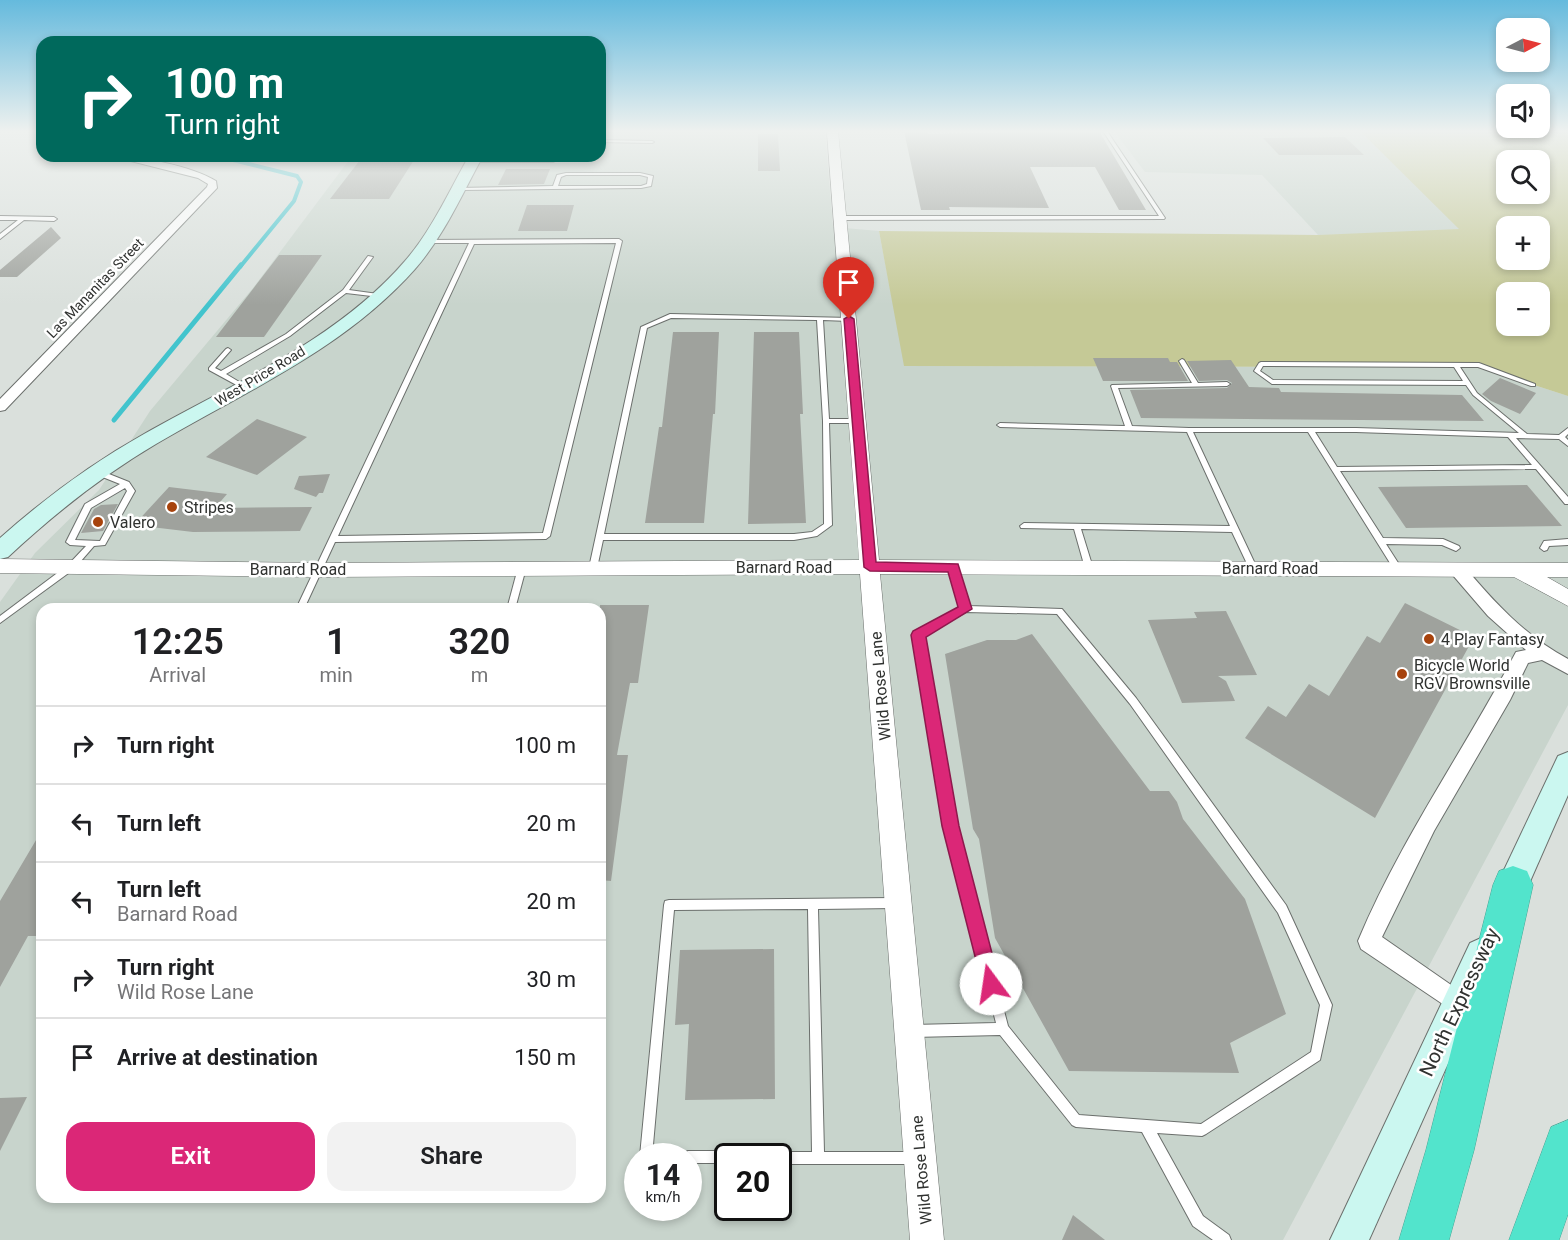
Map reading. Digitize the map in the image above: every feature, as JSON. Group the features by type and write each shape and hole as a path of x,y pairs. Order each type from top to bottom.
{"highway":[{"path":"1425,1240 1450,1150 1513,885"},
{"path":"1534,1240 1568,1143"}],"main road":[{"name":"West Price Road","path":"0,550 97,472 244,387 334,331 378,296 410,264 427,241 458,189"},
{"name":"North Expressway","path":"1349,1240 1568,764"}],"street":[{"name":"Las Mananitas Street","path":"0,407 211,189"},
{"name":"Wild Rose Lane","path":"837,189 927,1240"},
{"name":"Barnard Road","path":"0,566 318,570 870,567 1568,570"},
{"path":"1458,569 1498,619 1541,654 1568,667"},
{"path":"1515,569 1568,598"},
{"path":"1459,1004 1369,941 1427,825 1504,695 1522,657 1541,654"}],"lane":[{"path":"458,189 464,189"},
{"path":"840,218 1162,219 1142,189"},
{"path":"0,219 54,219"},
{"path":"0,237 22,219"},
{"path":"332,539 546,536 618,241 427,241"},
{"path":"303,603 472,242"},
{"path":"221,374 288,335 345,291 370,257"},
{"path":"345,291 378,296"},
{"path":"593,568 644,327 670,316 849,319"},
{"path":"600,537 794,537 814,534 828,525 826,422 820,319"},
{"path":"228,350 211,369 244,387"},
{"path":"1182,361 1196,384"},
{"path":"1468,383 1272,382 1257,371 1261,364 1479,365 1533,385"},
{"path":"1456,365 1475,394 1526,436"},
{"path":"1129,428 1113,386 1227,384"},
{"path":"826,422 857,421"},
{"path":"1000,425 1510,435 1561,437 1568,444"},
{"path":"1189,430 1253,568"},
{"path":"1561,437 1568,430"},
{"path":"1311,431 1398,569"},
{"path":"1510,435 1568,502"},
{"path":"1335,469 1538,467"},
{"path":"97,472 126,484 131,491 102,543 70,542 88,506 126,484"},
{"path":"1024,526 1235,530"},
{"path":"1077,527 1089,568"},
{"path":"1380,541 1443,542 1456,548"},
{"path":"1544,548 1547,543 1568,542"},
{"path":"0,620 71,567 92,544"},
{"path":"953,567 965,609"},
{"path":"513,603 522,568"},
{"path":"965,609 1059,611 1133,701 1282,909 1326,1005 1316,1056 1202,1130 1076,1121 1003,1029 951,826 918,635 965,609"},
{"path":"647,1143 669,905 898,903"},
{"path":"813,904 818,1158"},
{"path":"909,1031 1003,1029"},
{"path":"1146,1126 1198,1221 1224,1240"},
{"path":"792,1158 920,1158"}],"shaded area":[{"path":"327,189 830,189 833,227 879,231 905,366 1479,367 1568,396 1568,705 1283,1240 0,1240 0,602 35,553 99,490 150,411 253,288"},
{"path":"1275,189 1420,189 1465,233 1318,235"}],"green space":[{"path":"1418,189 1496,189 1496,204 1550,204 1550,189 1568,189 1568,396 1479,367 904,366 879,231 1318,235 1459,229"}],"building":[{"path":"338,189 395,189 389,199 330,199"},
{"path":"916,189 1040,189 1049,208 949,207 950,210 921,210"},
{"path":"1107,189 1133,189 1146,210 1119,210"},
{"path":"527,205 574,205 567,231 518,231"},
{"path":"51,227 61,238 17,277 0,277 0,270"},
{"path":"279,255 322,255 264,337 216,337"},
{"path":"673,332 719,332 715,414 713,414 704,523 645,523 659,427 662,427"},
{"path":"754,332 799,332 803,414 800,414 806,523 748,524"},
{"path":"1093,358 1168,358 1170,362 1177,362 1188,381 1103,381"},
{"path":"1231,360 1249,387 1279,388 1281,392 1462,395 1484,421 1141,418 1130,390 1227,388 1232,383 1227,380 1199,381 1187,361"},
{"path":"1500,378 1536,393 1520,414 1491,401 1482,394"},
{"path":"257,419 307,437 257,475 206,457"},
{"path":"330,474 323,493 319,493 316,497 294,489 299,476"},
{"path":"1527,485 1562,526 1406,528 1378,487"},
{"path":"169,487 227,494 215,508 312,507 300,531 193,532 134,525"},
{"path":"118,504 103,531 81,533 94,509 101,505"},
{"path":"1405,603 1474,637 1375,818 1245,738 1268,706 1286,717 1309,684 1329,696 1367,636 1380,643"},
{"path":"606,605 649,605 638,683 630,683 617,755 628,755 611,881 606,881"},
{"path":"1226,611 1257,675 1218,676 1226,681 1235,701 1182,703 1148,620 1197,618 1194,612"},
{"path":"1032,634 1150,791 1169,791 1177,802 1183,819 1245,899 1286,1014 1230,1043 1239,1073 1069,1071 995,938 979,839 973,829 945,654 987,640 1016,640"},
{"path":"36,840 36,936 28,936 0,987 0,901"},
{"path":"774,949 775,1099 685,1100 689,1024 675,1025 680,950"},
{"path":"27,1097 0,1151 0,1098"},
{"path":"1073,1215 1105,1240 1062,1240"}],"waterway":[{"path":"240,267 294,201 298,189"},
{"path":"114,420 241,265"}],"place":[{"name":"Stripes","path":"172,507"},
{"name":"Valero","path":"98,522"},
{"name":"4 Play Fantasy","path":"1429,639"},
{"name":"Bicycle World RGV Brownsville","path":"1402,674"}],"route":[{"path":"849,319 870,567 953,567 965,609 918,635 951,826 991,984"}]}
